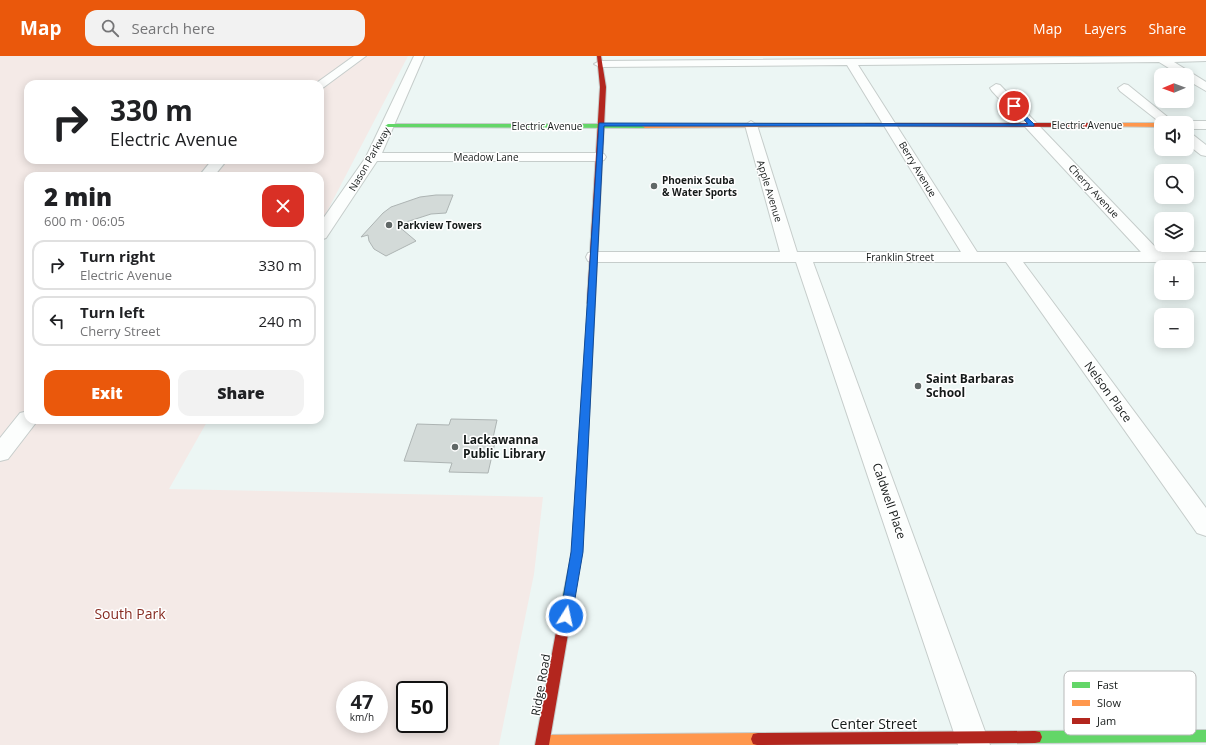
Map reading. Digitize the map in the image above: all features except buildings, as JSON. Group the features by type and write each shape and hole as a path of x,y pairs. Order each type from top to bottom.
{"street":[{"path":"324,82 361,56"},
{"name":"Nason Parkway","path":"324,229 373,156 419,56"},
{"path":"1160,57 1206,87"},
{"path":"599,60 850,61 871,58 1206,58"},
{"name":"Ridge Road","path":"543,743 577,552 603,86 599,60"},
{"name":"Berry Avenue","path":"850,61 972,257"},
{"name":"Cherry Avenue","path":"996,88 1155,257"},
{"path":"1124,88 1160,116"},
{"name":"Electric Avenue","path":"388,126 601,124 1154,125"},
{"name":"Apple Avenue","path":"750,125 797,257"},
{"path":"1194,125 1206,125"},
{"path":"1194,143 1206,152"},
{"name":"Meadow Lane","path":"373,156 599,157"},
{"path":"210,172 216,164"},
{"name":"Franklin Street","path":"594,257 1206,257"},
{"name":"Caldwell Place","path":"797,257 973,741"},
{"name":"Nelson Place","path":"1011,257 1206,526"},
{"path":"0,453 24,423"},
{"name":"Center Street","path":"543,743 973,741 1206,736"}],"green space":[{"name":"South Park","path":"0,56 408,56 324,217 324,172 24,172 24,424 206,424 169,489 543,497 534,574 499,745 0,745"}],"traffic: fast":[{"path":"388,126 645,126"},
{"path":"567,605 577,552 591,303"},
{"path":"1035,737 1206,736"}],"traffic: slow":[{"path":"645,126 866,125"},
{"path":"1093,125 1154,125"},
{"path":"543,741 758,739"}],"traffic: jam":[{"path":"591,303 603,87 599,56"},
{"path":"866,125 1093,125"},
{"path":"542,745 567,605"},
{"path":"758,739 1035,737"}],"place":[{"name":"Phoenix Scuba & Water Sports","path":"654,186"},
{"name":"Parkview Towers","path":"389,225"},
{"name":"Saint Barbaras School","path":"918,386"},
{"name":"Lackawanna Public Library","path":"455,447"}],"route":[{"path":"566,616 577,552 601,124 1032,125 1014,106"}]}
